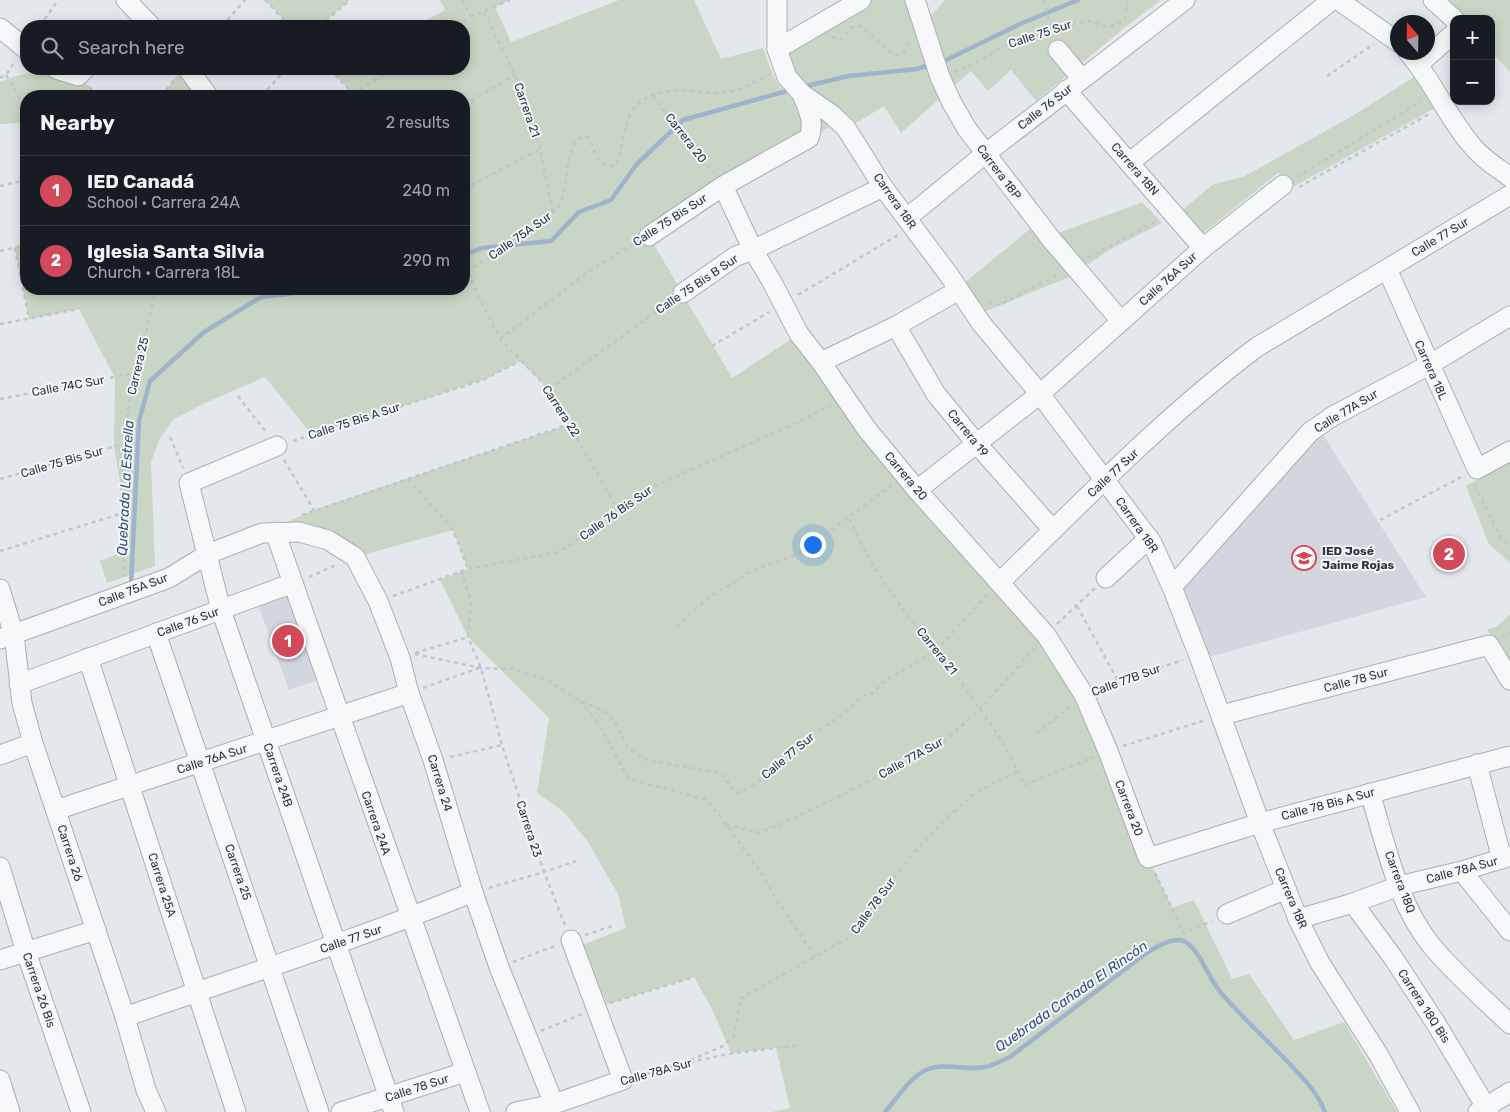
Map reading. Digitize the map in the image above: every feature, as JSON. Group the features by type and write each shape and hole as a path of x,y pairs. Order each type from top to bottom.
{"street":[{"path":"126,0 138,20"},
{"name":"Carrera 18R","path":"777,0 777,49 787,77 802,94 840,121 852,136 883,187 986,330 1040,394 1149,538 1172,587 1199,656 1260,823 1298,919 1320,963 1378,1054 1410,1112"},
{"path":"777,49 861,0"},
{"name":"Carrera 18P","path":"915,0 940,77 957,112 985,154 1051,239 1121,321"},
{"name":"Calle 76 Sur","path":"909,222 985,154 1185,0"},
{"path":"1129,163 1332,0"},
{"path":"1338,0 1390,36"},
{"path":"1433,0 1450,15"},
{"path":"0,28 20,43"},
{"path":"1435,45 1450,36"},
{"path":"1058,50 1082,78"},
{"path":"1414,60 1467,140 1481,156 1510,177"},
{"path":"185,75 201,90"},
{"name":"Carrera 18N","path":"1066,90 1203,248"},
{"name":"Calle 75 Bis Sur","path":"649,236 723,186 809,138 812,130 811,120 802,94"},
{"name":"Calle 76A Sur","path":"917,490 1040,394 1203,248 1283,185"},
{"name":"Carrera 20","path":"723,186 753,250 799,334 821,362 866,428 917,490 1046,635 1084,696 1108,751 1148,858"},
{"name":"Calle 75 Bis B Sur","path":"683,293 736,256 753,250 883,187"},
{"name":"Calle 77 Sur","path":"1000,582 1105,479 1218,376 1249,353 1510,195"},
{"name":"Carrera 18L","path":"1387,270 1429,364 1473,471"},
{"path":"821,362 896,326 959,290"},
{"name":"Calle 77A Sur","path":"1172,587 1310,432 1333,416 1429,364 1510,316"},
{"name":"Carrera 19","path":"896,326 936,394 976,443 1053,530"},
{"path":"189,483 276,446"},
{"path":"1473,471 1510,451"},
{"name":"Carrera 24B","path":"189,483 221,610 391,1104"},
{"path":"269,532 299,532 328,540 355,557"},
{"name":"Calle 75A Sur","path":"7,637 169,578 208,554 269,532"},
{"name":"Carrera 24A","path":"269,532 294,583 410,918 480,1112"},
{"path":"1106,578 1149,538"},
{"name":"Carrera 24","path":"355,557 407,656 409,693 433,760 473,892 499,967 554,1104"},
{"name":"Calle 76 Sur","path":"19,684 294,583"},
{"name":"Carrera 26","path":"0,589 7,637 33,743 125,1017 146,1090 156,1112"},
{"name":"Carrera 25","path":"156,633 319,1112"},
{"name":"Calle 78 Sur","path":"1222,715 1490,644 1510,680"},
{"name":"Carrera 25A","path":"88,658 236,1112"},
{"name":"Calle 76A Sur","path":"56,810 409,693"},
{"path":"0,755 33,743"},
{"name":"Calle 78 Bis A Sur","path":"1148,858 1260,823 1510,756"},
{"path":"1478,764 1506,858"},
{"name":"Carrera 18Q","path":"1370,793 1399,886 1414,919 1431,945 1510,1024"},
{"name":"Calle 78A Sur","path":"1298,919 1353,903 1399,886 1506,858"},
{"name":"Carrera 26 Bis","path":"0,867 26,952 81,1112"},
{"path":"1462,871 1510,931"},
{"path":"1227,914 1286,889"},
{"name":"Calle 77 Sur","path":"125,1017 336,945 410,918 473,892"},
{"name":"Carrera 18Q Bis","path":"1353,903 1399,967 1435,1022 1485,1110"},
{"path":"0,960 96,930"},
{"path":"571,940 623,1080"},
{"name":"Calle 78 Sur","path":"340,1112 391,1104 465,1072"},
{"path":"0,1080 10,1112"},
{"name":"Calle 78A Sur","path":"516,1112 554,1104 623,1080"},
{"path":"1485,1110 1510,1092"}],"path":[{"path":"44,20 58,0"},
{"path":"228,20 246,0"},
{"path":"264,0 284,20"},
{"path":"327,20 349,0"},
{"path":"462,0 471,17"},
{"path":"466,20 510,0"},
{"path":"1044,0 1048,17"},
{"name":"Calle 75 Sur","path":"940,77 978,61 1021,38 1088,21 1107,26 1118,24 1124,20 1128,0"},
{"name":"Carrera 21","path":"484,12 515,74 540,148 553,213"},
{"path":"828,36 842,39 851,28 862,26 896,56 903,53 919,34 926,33"},
{"path":"1327,76 1390,40"},
{"path":"0,78 6,75 20,56"},
{"name":"Calle 75A Sur","path":"470,270 553,213 560,204 572,148 577,140 583,136 589,138 600,162 606,166 615,166 620,157 628,122 633,110 645,99 664,92 690,90 720,94 740,88 783,68"},
{"path":"470,101 515,74"},
{"path":"6,75 20,98"},
{"path":"167,90 181,75"},
{"path":"267,90 281,75"},
{"path":"336,75 349,90"},
{"path":"361,90 383,75"},
{"name":"Carrera 20","path":"653,96 723,186"},
{"path":"1441,99 1292,191 1283,185 1441,99"},
{"path":"470,186 540,148"},
{"path":"0,186 20,181"},
{"path":"712,346 783,304 909,222"},
{"name":"Calle 75 Bis Sur","path":"500,339 594,267 649,236"},
{"path":"0,251 20,247"},
{"path":"15,248 20,273"},
{"name":"Carrera 22","path":"470,278 500,339 549,389 620,512"},
{"name":"Calle 75 Bis B Sur","path":"549,389 683,293"},
{"path":"24,295 29,319"},
{"name":"Carrera 25","path":"126,594 120,535 120,481 123,444 136,373 154,295"},
{"path":"0,324 79,309"},
{"name":"Calle 75 Bis A Sur","path":"276,446 483,380 520,361"},
{"name":"Calle 74C Sur","path":"0,398 136,373"},
{"name":"Calle 76 Bis Sur","path":"378,601 468,569 559,552 620,512 654,486 796,423 845,398"},
{"path":"297,518 314,510 570,424"},
{"path":"170,437 189,483"},
{"name":"Calle 75 Bis Sur","path":"0,479 123,444"},
{"path":"1380,520 1473,471 1500,538 1510,546"},
{"path":"677,626 704,601 753,570 798,554 849,519 905,475"},
{"path":"408,479 453,530 468,569"},
{"path":"0,551 120,514"},
{"name":"Carrera 21","path":"849,519 887,588 958,676 981,708 1018,771 1024,785"},
{"path":"294,583 355,557"},
{"name":"Carrera 23","path":"461,571 470,601 468,637 481,668 502,745 544,872 571,940"},
{"name":"Calle 77A Sur","path":"726,824 758,833 840,796 946,740 981,708 1046,635 1106,578"},
{"name":"Calle 77 Sur","path":"579,700 605,712 615,722 628,748 646,760 721,773 736,793 749,790 808,737 852,708 860,697 874,693 882,682 936,651 1000,582"},
{"path":"1077,606 1118,681"},
{"path":"407,656 468,637"},
{"path":"407,656 481,668 513,669 547,680 579,700 596,720 629,779 706,799 762,874 815,957"},
{"name":"Calle 77B Sur","path":"1036,734 1084,696 1118,681 1199,656"},
{"path":"409,693 481,668"},
{"path":"433,760 502,745"},
{"name":"Calle 78 Sur","path":"683,1063 721,1047 734,1036 741,998 850,937 908,859 941,823 975,793 1018,771"},
{"path":"1148,858 1184,933 1227,914"},
{"path":"473,892 576,861"},
{"name":"Calle 78A Sur","path":"623,1080 683,1063 734,1053 801,1045"}],"shaded area":[{"name":"IED José Jaime Rojas","path":"1322,433 1426,597 1209,657 1181,586"},
{"path":"286,592 318,680 289,690 257,602"}],"green space":[{"path":"265,0 349,0 327,20 284,20"},
{"path":"440,0 510,0 495,7 511,42 619,0 694,0 721,59 763,48 773,74 786,94 833,125 649,236 732,378 799,334 1084,695 1148,858 1172,908 1194,900 1232,979 1249,974 1294,1040 1344,1022 1397,1112 772,1112 790,1108 776,1048 731,1053 712,1009 694,977 607,1004 582,945 626,928 618,894 588,842 563,811 537,793 549,718 468,637 440,580 468,569 453,530 355,557 347,551 262,533 314,510 570,424 549,389 520,361 483,380 312,435 265,377 205,403 174,419 160,438 151,462 155,566 107,583 100,561 122,552 120,481 114,447 115,378 79,309 29,319 24,295 470,295 470,90 349,90 336,75 470,75 470,20 427,20 445,10"},
{"path":"869,0 924,0 931,16 945,0 1161,0 1036,101 1011,70 988,91 971,71 901,133 884,106 856,123 839,109 796,81 786,50"},
{"path":"1447,0 1510,0 1510,72 1495,55 1495,15 1460,15"},
{"path":"178,75 185,75 196,90 166,90"},
{"path":"16,76 78,76 93,90 20,90 20,123 0,124 0,82"},
{"path":"1414,77 1435,108 1293,187 1278,173 1201,235 1180,212 1212,185 1245,176 1354,115"},
{"path":"1142,202 1162,223 1111,249 1067,278 986,311 963,284 1043,218 1056,234"},
{"path":"20,247 20,273 15,248"},
{"path":"1510,461 1510,563 1489,544 1466,486"},
{"path":"1510,614 1510,668 1487,629 1496,627"}],"waterway":[{"name":"Quebrada La Estrella","path":"942,62 1020,24 1078,0"},
{"name":"Quebrada La Estrella","path":"806,86 849,76 917,69 926,66"},
{"name":"Quebrada La Estrella","path":"470,253 482,248 551,241 579,212 611,200 636,165 683,120 787,91"},
{"name":"Quebrada La Estrella","path":"131,585 139,421 150,381 204,332 261,297 278,295"},
{"name":"Quebrada Cañada El Rincón","path":"885,1112 909,1083 926,1070 940,1067 985,1067 1010,1057 1145,954 1154,948 1177,940 1187,943 1193,948 1217,988 1303,1078 1318,1097 1325,1112"}],"place":[{"name":"Iglesia Santa Silvia","path":"1449,554"},
{"name":"IED José Jaime Rojas","path":"1304,558"},
{"name":"IED Canadá","path":"288,641"}]}
